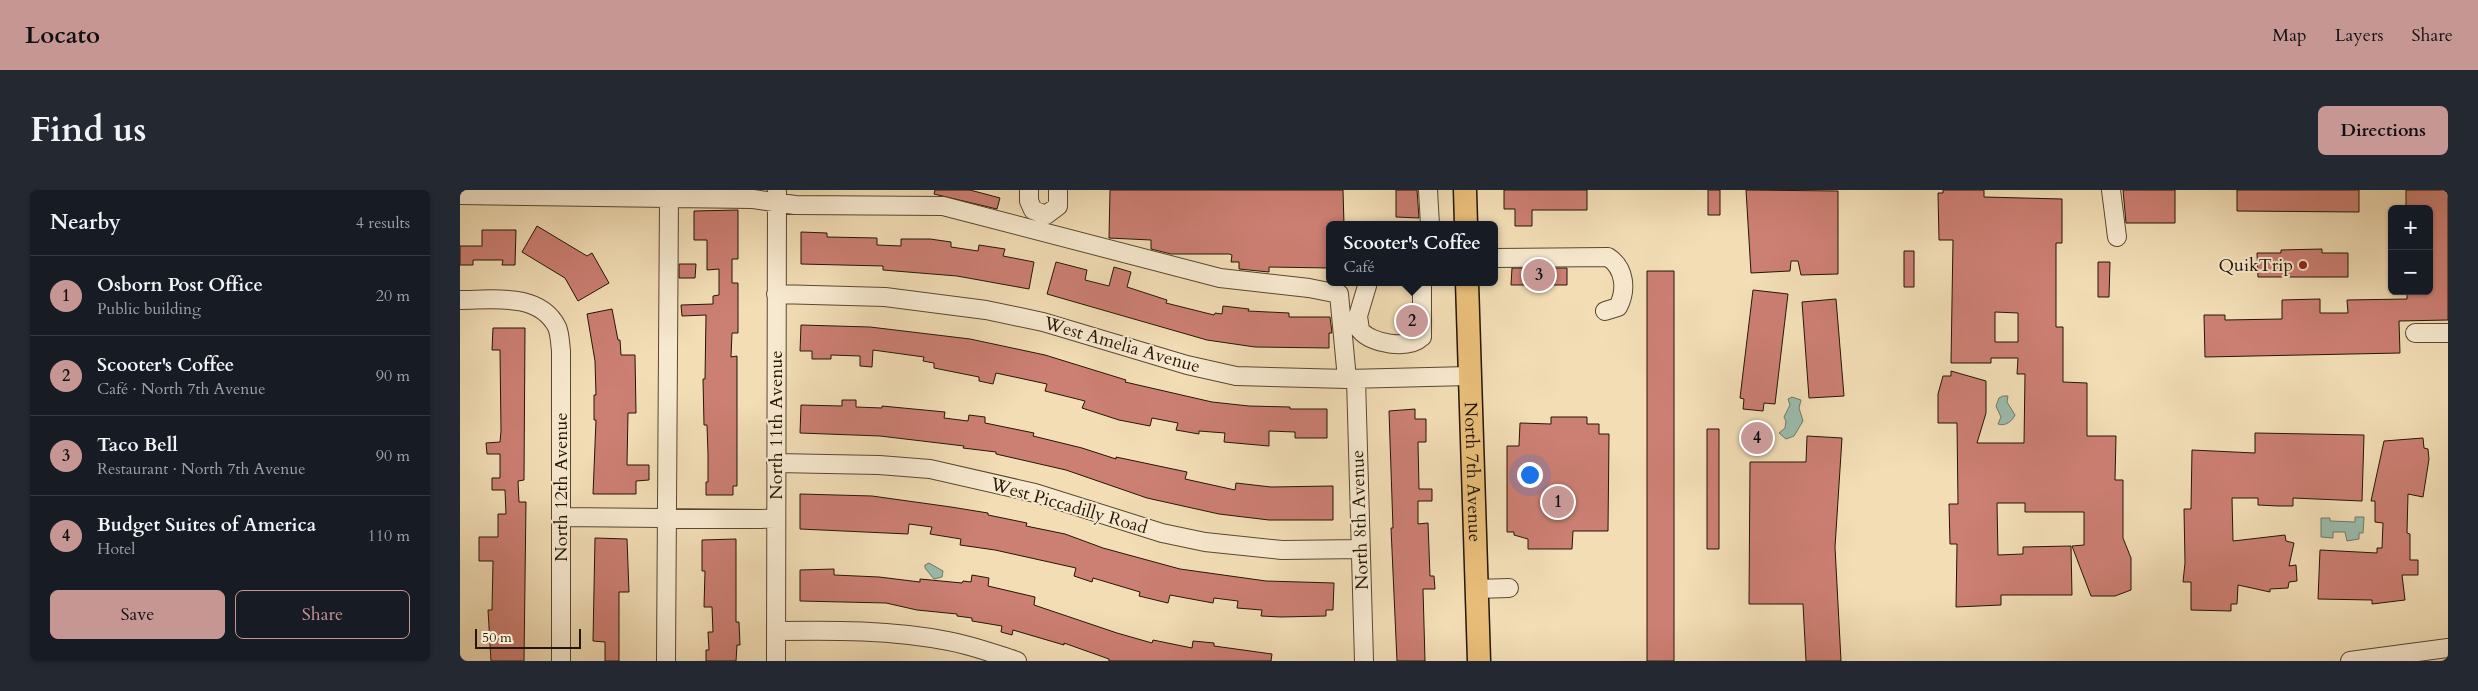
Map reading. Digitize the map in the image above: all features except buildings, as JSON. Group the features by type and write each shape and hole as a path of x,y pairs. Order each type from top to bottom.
{"main road":[{"path":"1464,190 1466,221"},
{"name":"North 7th Avenue","path":"1467,286 1479,661"}],"street":[{"path":"1029,190 1029,201 1033,210 1046,215 1058,206 1058,190"},
{"path":"1428,190 1429,221"},
{"path":"2111,190 2118,237"},
{"path":"460,195 754,199 777,196"},
{"name":"North 11th Avenue","path":"776,661 777,196"},
{"name":"North 8th Avenue","path":"777,196 795,205 943,206 1220,278 1310,288 1340,294 1351,379 1361,549 1364,661"},
{"path":"666,661 669,198"},
{"path":"1498,258 1608,257 1620,270 1623,283 1622,297 1618,307 1606,311"},
{"path":"1368,286 1358,316 1360,330 1369,337 1399,343 1417,341 1422,337 1422,286"},
{"name":"West Amelia Avenue","path":"776,294 885,297 932,302 1042,322 1187,365 1236,376 1351,379 1469,376"},
{"name":"North 12th Avenue","path":"460,300 527,302 550,316 558,329 561,351 561,661"},
{"path":"2415,333 2448,333"},
{"name":"West Piccadilly Road","path":"776,463 869,464 930,469 1035,493 1162,533 1205,542 1282,550 1361,549"},
{"path":"561,517 776,519"},
{"path":"1476,589 1509,588"},
{"path":"776,631 813,630 899,634 948,641 1017,661"},
{"path":"2350,661 2448,648"}],"shaded area":[{"path":"2008,396 2007,402 2015,415 2009,422 2001,425 1998,424 2001,417 1996,406 1999,398"},
{"path":"1792,397 1801,400 1799,408 1803,421 1794,436 1786,439 1779,433 1785,428 1786,421 1784,417 1790,405 1788,399"},
{"path":"2355,517 2364,517 2363,533 2359,533 2359,539 2347,541 2345,532 2333,532 2333,538 2321,537 2321,518 2330,518 2330,521 2355,522"},
{"path":"929,563 943,571 942,577 934,579 925,568 925,565"}],"place":[{"name":"QuikTrip","path":"2303,265"},
{"name":"Taco Bell","path":"1539,275"},
{"name":"Scooter's Coffee","path":"1412,321"},
{"name":"Budget Suites of America","path":"1757,438"},
{"name":"Osborn Post Office","path":"1558,502"}]}
